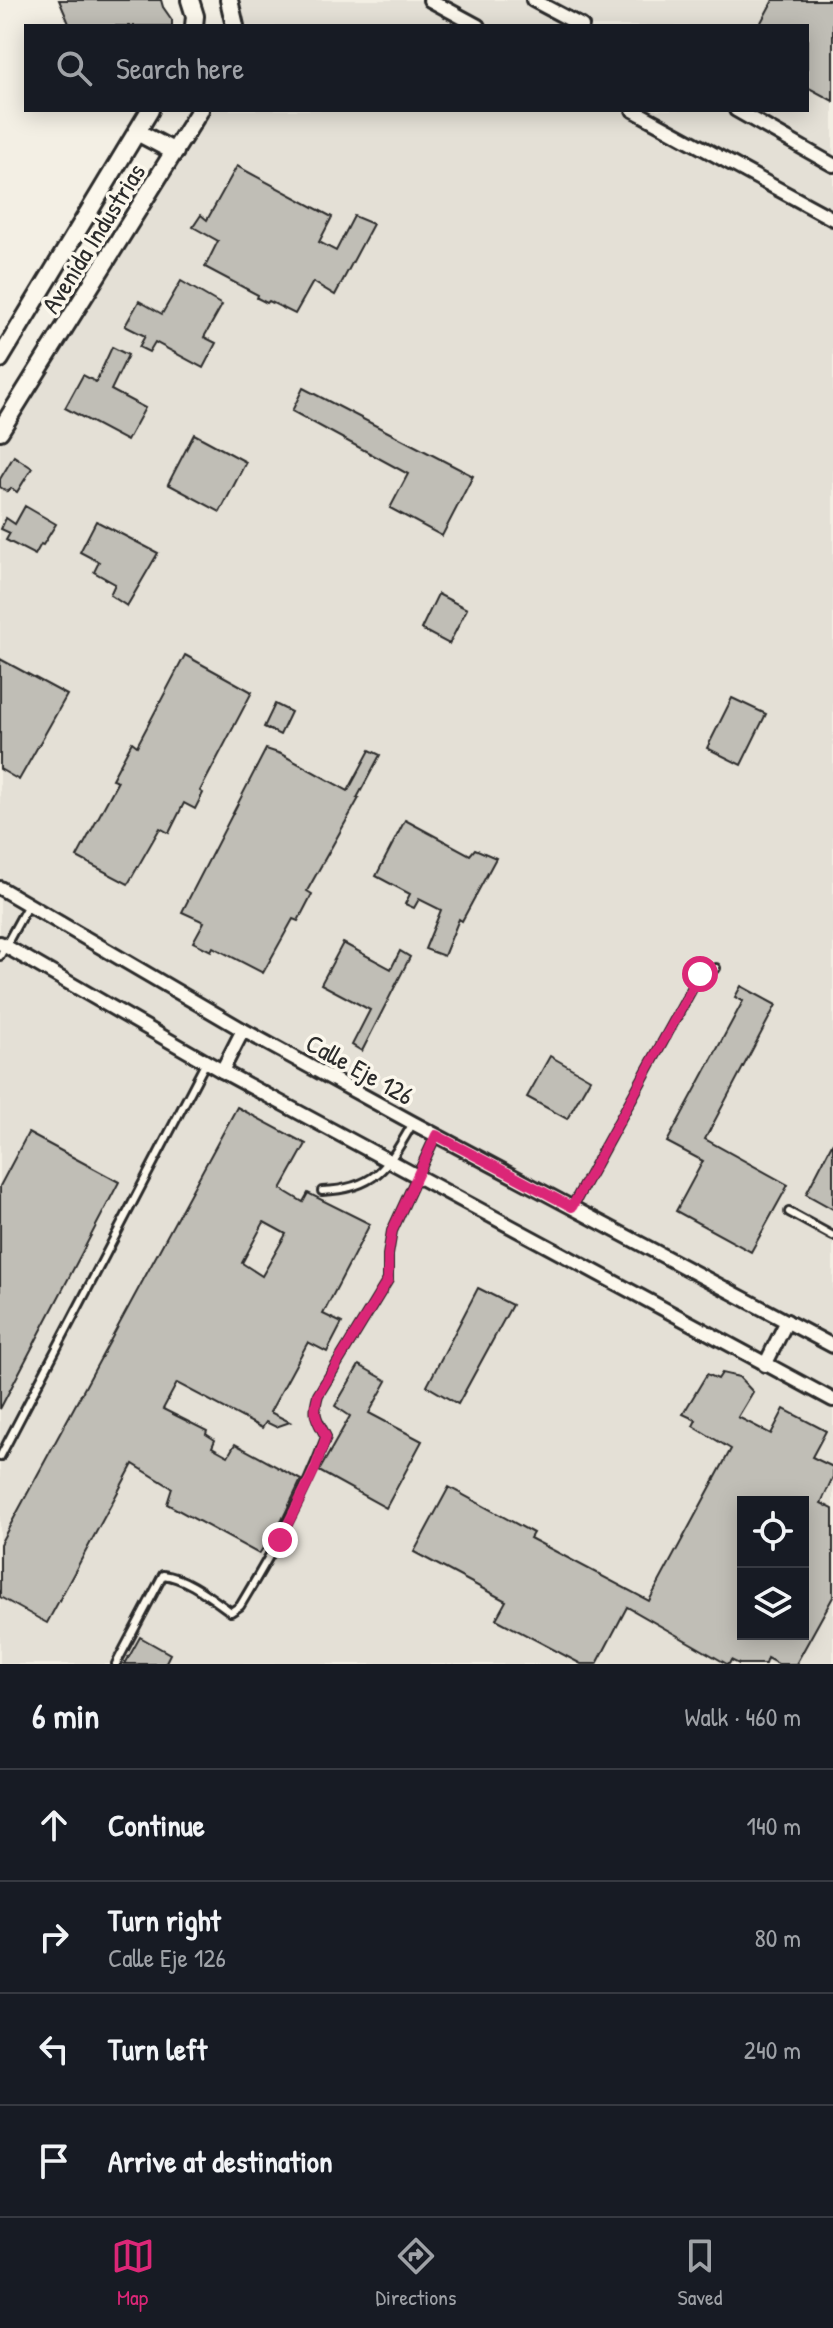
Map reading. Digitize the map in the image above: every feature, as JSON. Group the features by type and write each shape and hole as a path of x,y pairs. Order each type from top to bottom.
{"main road":[{"path":"190,0 194,24"},
{"path":"229,0 235,24"},
{"name":"Avenida Industrias","path":"0,359 149,112"},
{"name":"Avenida Industrias","path":"0,430 199,112"},
{"path":"137,132 175,152"}],"street":[{"path":"430,0 474,24"},
{"path":"533,0 578,24"},
{"path":"640,112 833,219"},
{"path":"740,112 833,165"},
{"name":"Calle Eje 126","path":"0,888 243,1030 833,1346"},
{"path":"2,948 222,1071 833,1400"},
{"path":"222,1071 243,1030"},
{"path":"765,1365 787,1321"}],"lane":[{"path":"2,948 29,903"},
{"path":"572,1207 700,974 716,968"},
{"path":"0,1457 206,1062"},
{"path":"322,1191 342,1190 378,1175 391,1161 413,1123"},
{"path":"116,1664 163,1575 172,1576 203,1592 231,1612 240,1606 280,1540 315,1469 326,1437 314,1411 318,1395 388,1280 392,1231 436,1135"},
{"path":"789,1212 833,1236"}],"shaded area":[{"path":"235,0 833,0 833,1664 0,1664 0,436 206,112 809,112 809,24 240,24"}],"building":[{"path":"59,0 161,0 172,20 172,24 69,24"},
{"path":"773,0 833,0 833,101 809,88 809,24 760,24"},
{"path":"237,166 332,217 319,242 336,251 354,216 373,224 335,295 313,282 295,314 257,298 258,295 205,267 218,241 193,227 201,215 207,220"},
{"path":"181,281 222,305 204,337 216,343 203,368 155,342 149,352 139,347 145,336 125,326 139,301 162,314"},
{"path":"112,347 128,355 111,390 145,408 127,441 65,408 83,375 96,382"},
{"path":"303,388 473,476 442,536 390,508 408,474 292,411"},
{"path":"194,434 246,462 220,512 168,484"},
{"path":"14,456 32,468 17,492 11,488 8,492 0,487 0,479"},
{"path":"25,506 56,524 35,555 6,540 10,533 1,529 6,518 15,524"},
{"path":"96,521 158,553 127,606 110,595 115,584 94,572 99,562 80,552"},
{"path":"438,594 467,609 449,644 421,629"},
{"path":"185,655 252,692 200,791 203,793 195,809 184,803 169,833 160,828 128,884 77,857 118,781 112,779 132,742 137,746"},
{"path":"0,659 67,695 19,780 0,769"},
{"path":"732,698 766,714 741,765 707,748"},
{"path":"275,704 291,712 280,735 264,727"},
{"path":"266,749 348,791 370,750 380,755 307,891 312,894 298,921 293,919 263,973 213,947 211,951 193,942 204,922 182,912"},
{"path":"405,820 470,855 475,849 496,858 462,921 459,919 444,956 425,949 441,910 419,899 414,908 405,904 410,894 376,876"},
{"path":"343,943 391,969 400,951 410,957 362,1051 352,1045 370,1010 321,984"},
{"path":"741,986 776,1005 705,1139 788,1185 751,1252 676,1211 703,1161 667,1142 743,1001 735,997"},
{"path":"550,1056 590,1079 567,1119 527,1097"},
{"path":"237,1107 306,1144 281,1189 303,1202 308,1193 370,1224 323,1314 342,1323 327,1352 308,1342 270,1412 290,1422 276,1427 266,1422 262,1428 177,1383 163,1409 207,1431 206,1434 215,1440 212,1447 228,1456 235,1444 301,1480 282,1520 259,1554 167,1504 172,1488 133,1464 47,1623 0,1597 0,1544","holes":["264,1222 286,1234 262,1276 242,1263"]},
{"path":"28,1133 119,1182 0,1409 0,1186"},
{"path":"833,1142 833,1209 806,1194"},
{"path":"478,1288 512,1305 458,1404 427,1386"},
{"path":"359,1365 387,1381 369,1413 422,1441 386,1508 319,1471 350,1416 335,1406"},
{"path":"722,1373 739,1377 753,1392 738,1417 771,1434 784,1409 826,1431 812,1457 833,1467 833,1477 821,1503 833,1509 833,1597 796,1664 778,1664 767,1658 765,1664 739,1664 731,1660 727,1664 627,1607 597,1664 581,1664 496,1619 506,1601 414,1552 449,1487 533,1533 530,1538 649,1601 731,1449 693,1426 696,1420 683,1414 707,1374 718,1379"},
{"path":"140,1637 170,1654 165,1664 125,1664"}],"route":[{"path":"280,1540 315,1469 326,1437 314,1411 318,1395 388,1280 392,1231 436,1135 572,1207 700,974"}]}
